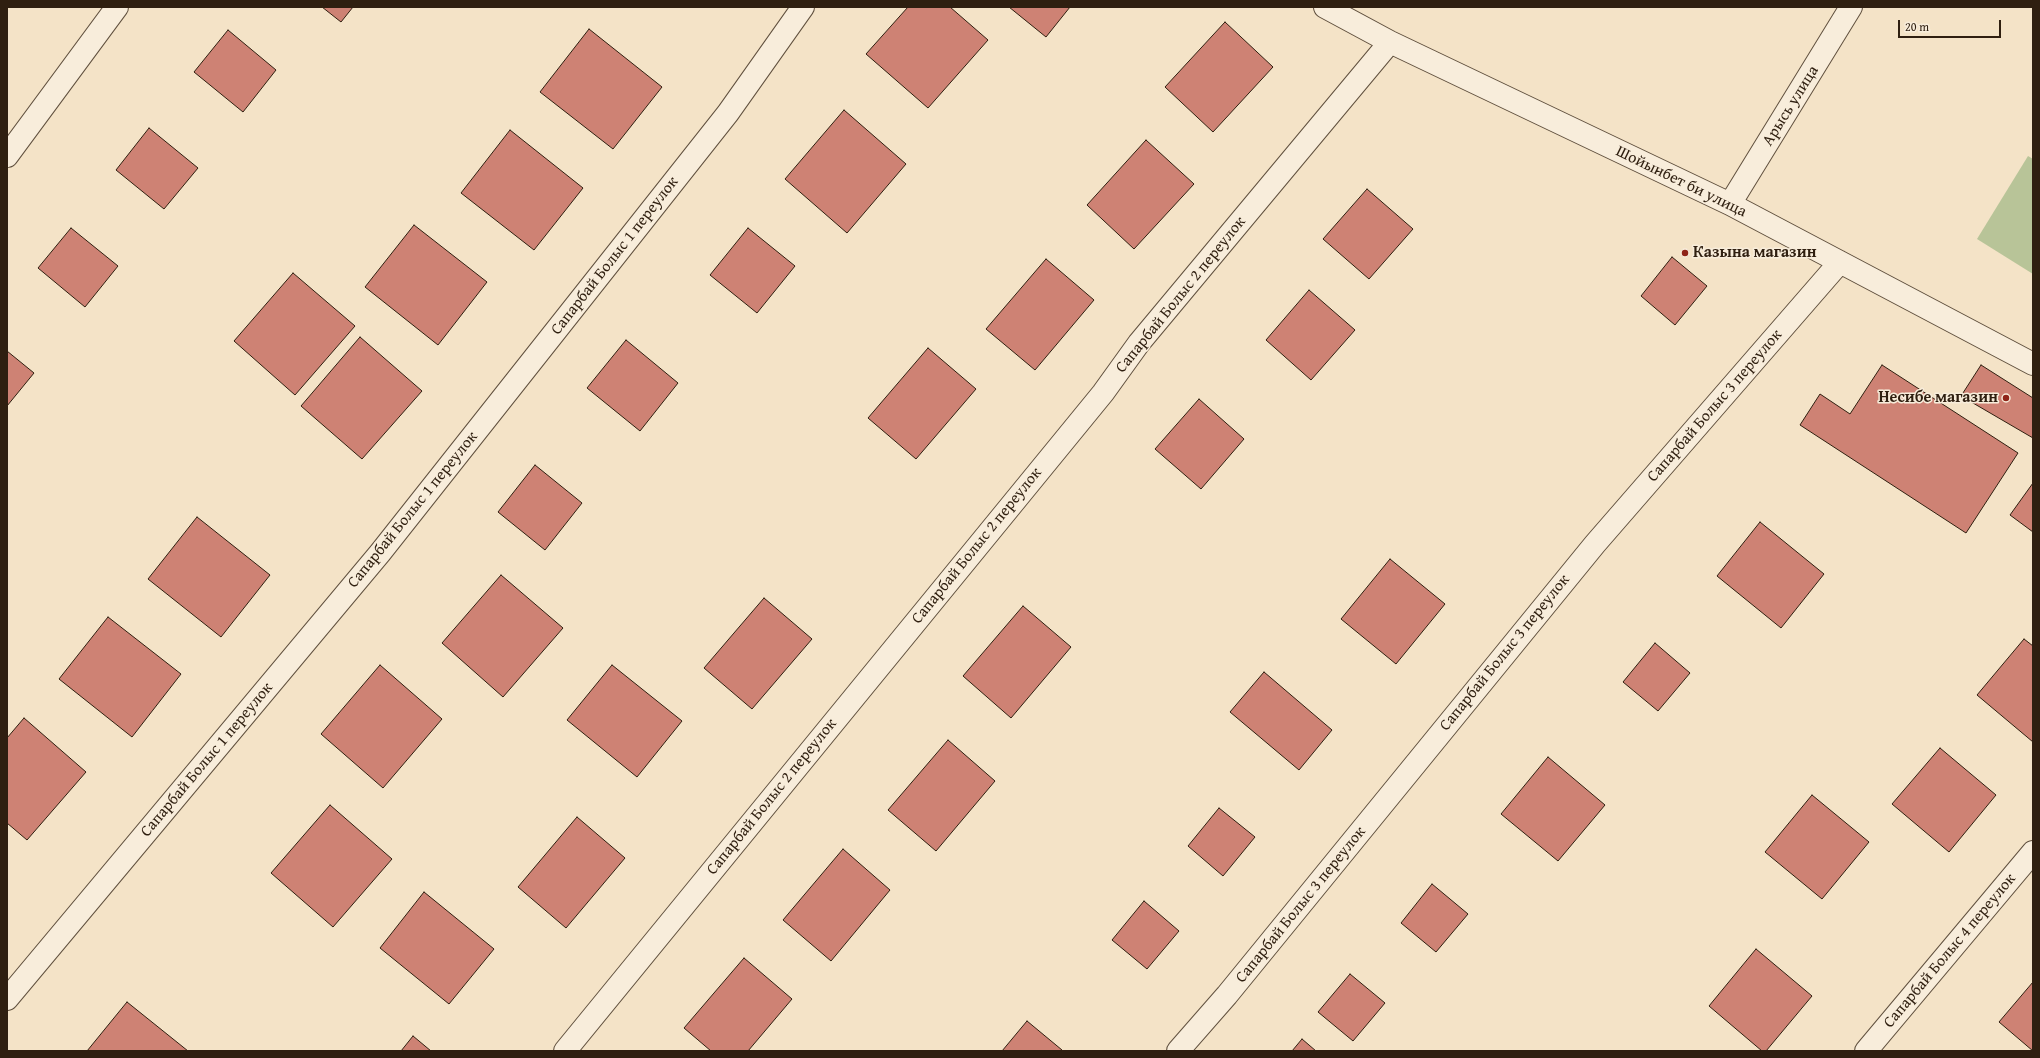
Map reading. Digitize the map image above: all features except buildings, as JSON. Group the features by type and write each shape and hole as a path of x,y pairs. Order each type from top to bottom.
{"street":[{"path":"7,156 117,7"},
{"name":"Сапарбай Болыс 1 переулок","path":"7,999 380,553 728,113 803,7"},
{"name":"Шойынбет би улица","path":"1326,7 1390,42 1730,204 2033,364"},
{"name":"Арысь улица","path":"1730,204 1852,7"},
{"name":"Сапарбай Болыс 2 переулок","path":"565,1051 1098,399 1139,343 1390,42"},
{"name":"Сапарбай Болыс 3 переулок","path":"1178,1051 1227,995 1595,544 1840,262"},
{"name":"Сапарбай Болыс 4 переулок","path":"1866,1051 2033,852"}],"green space":[{"path":"2028,156 2033,159 2033,274 1977,239"}],"place":[{"name":"Казына магазин","path":"1685,253"},
{"name":"Несибе магазин","path":"2006,398"}]}
